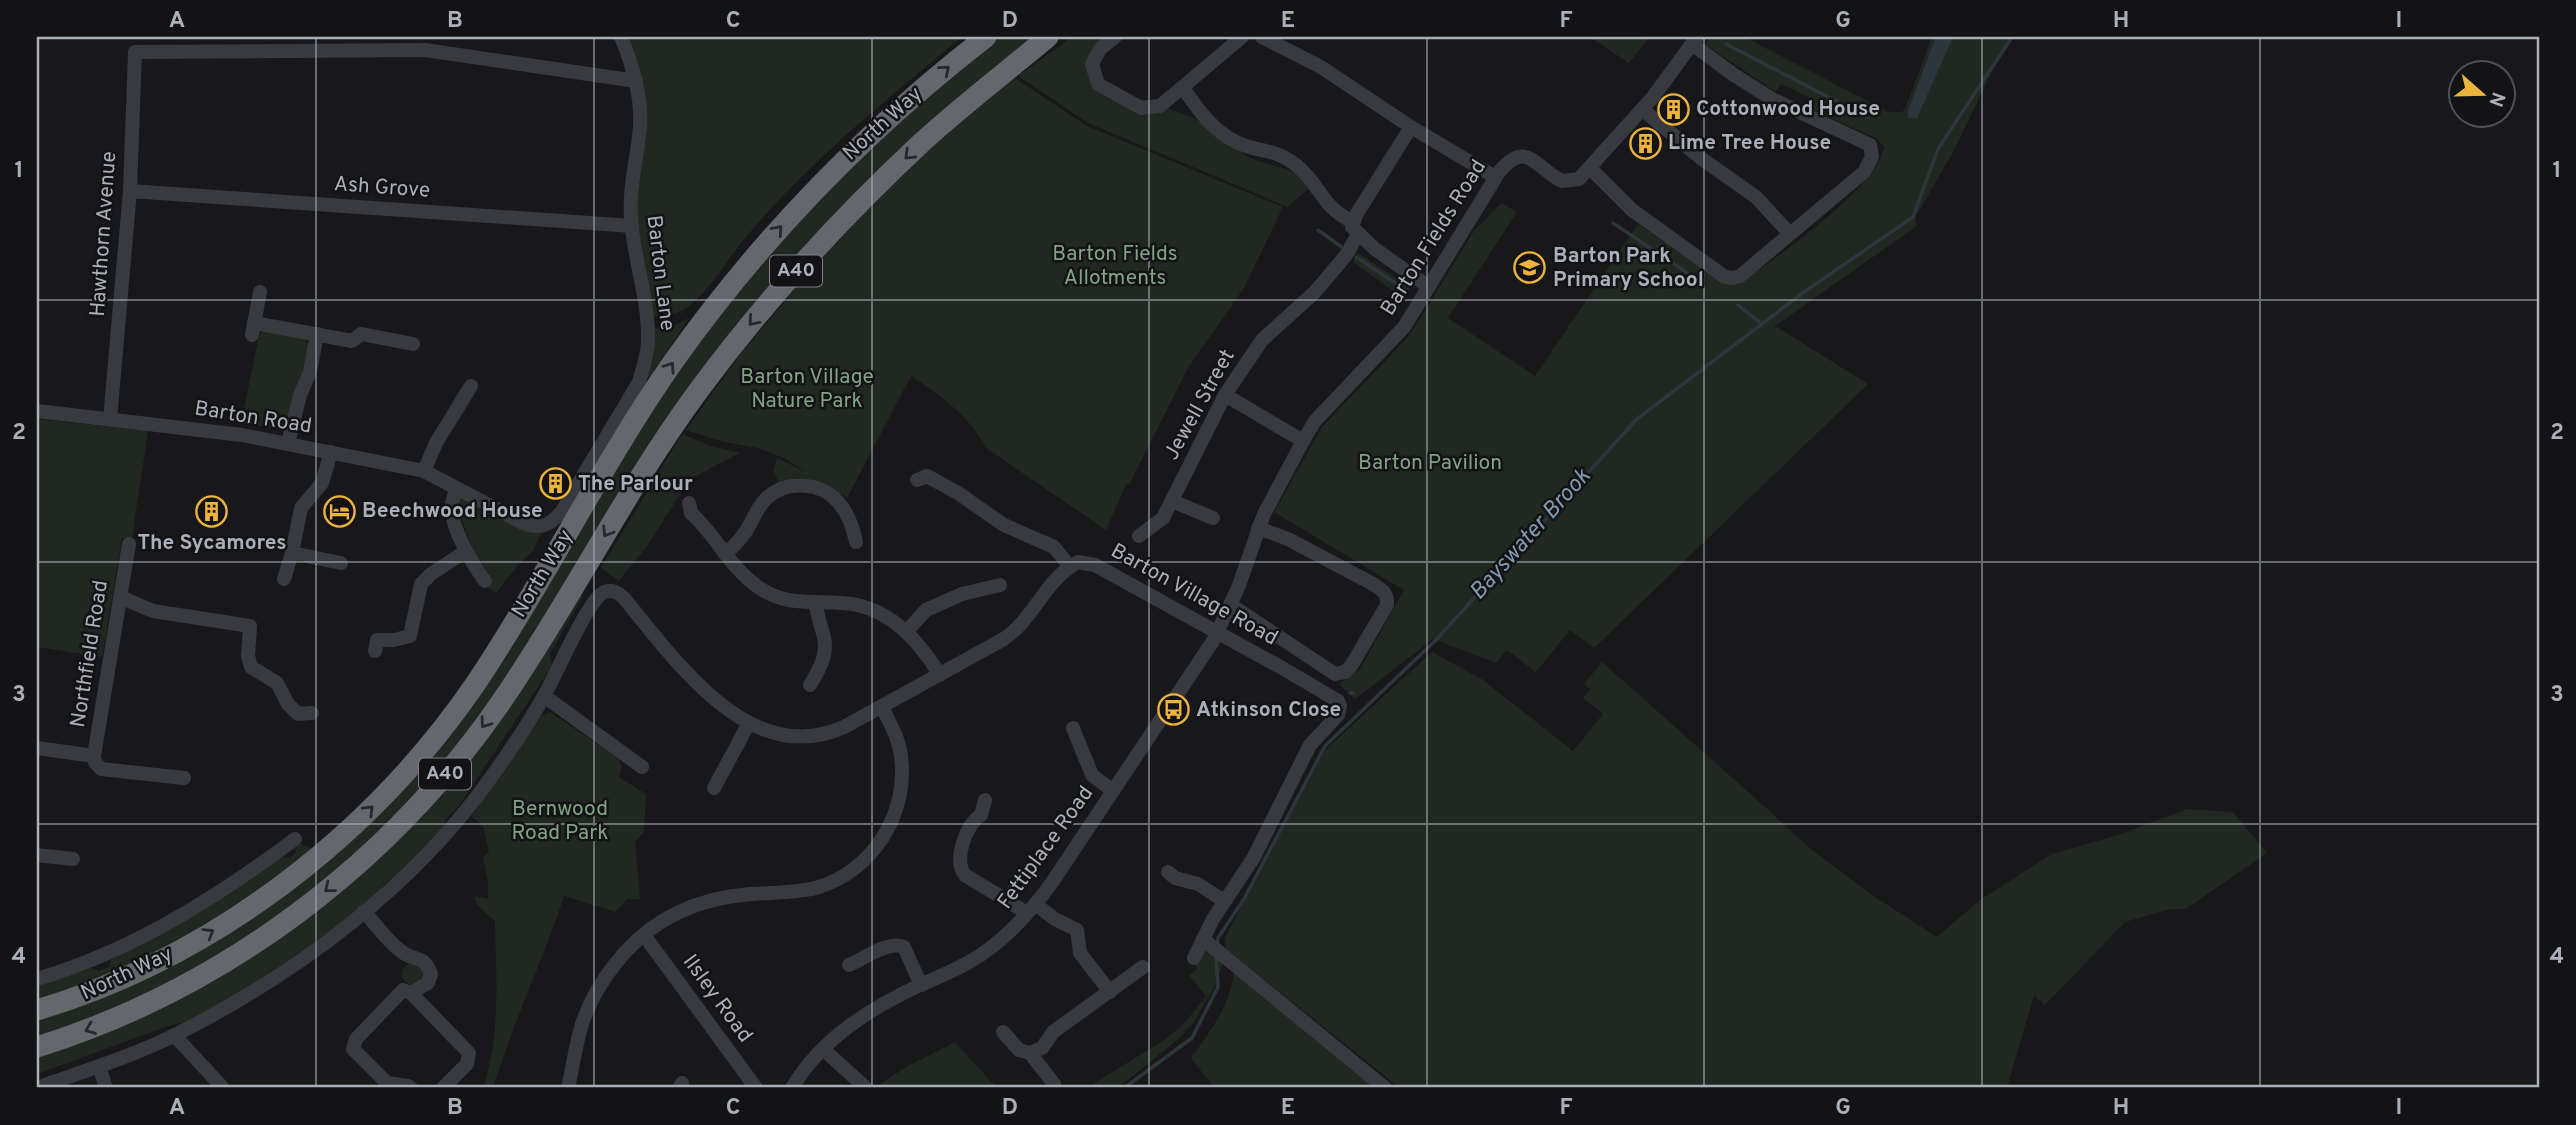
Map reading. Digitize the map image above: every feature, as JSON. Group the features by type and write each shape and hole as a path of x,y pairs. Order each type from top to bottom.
{"highway":[{"name":"North Way","path":"37,1047 108,1022 218,966 268,934 323,893 387,838 453,764 500,703 656,453 742,334 811,254 921,144 1048,37"},
{"name":"North Way","path":"37,1010 81,996 127,976 209,934 292,877 371,807 425,748 473,686 638,414 710,312 821,181 898,110 980,42"}],"street":[{"name":"Barton Lane","path":"542,527 555,520 562,512 639,382 649,341 632,226 632,174 640,134 640,108 636,81 621,37"},
{"path":"1115,37 1100,48 1092,64 1098,84 1141,108 1160,106 1242,37"},
{"path":"1262,37 1321,67 1411,127 1495,177"},
{"path":"1590,168 1632,210 1725,276 1733,278 1740,276 1864,172 1872,157 1870,145 1772,99 1722,67 1695,41"},
{"name":"Barton Fields Road","path":"1218,631 1231,605 1268,505 1315,421 1404,327 1495,177 1517,156 1532,160 1562,181 1579,179 1642,109 1695,41"},
{"name":"Hawthorn Avenue","path":"110,419 130,191 135,52 425,50 636,81"},
{"path":"1182,88 1199,112 1218,130 1247,146 1275,151 1297,166 1336,214 1356,228 1375,250 1429,287"},
{"path":"1642,109 1702,159 1756,197 1789,233"},
{"name":"Jewell Street","path":"1139,536 1163,518 1225,395 1262,340 1315,292 1347,254 1356,228 1411,127"},
{"name":"Ash Grove","path":"130,191 632,226"},
{"path":"260,292 253,329 317,334 352,341 360,334 413,344"},
{"path":"288,443 300,394 310,372 317,334"},
{"path":"424,471 436,443 471,386"},
{"path":"1225,395 1303,441"},
{"name":"Barton Road","path":"37,411 242,435 424,471 523,523 542,527"},
{"path":"284,579 301,508 322,483 331,452"},
{"path":"37,1088 174,1035 274,979 364,911 400,879 456,821 497,769 544,696 592,606 603,593 614,591 623,597 706,694 749,723 797,736 819,737 844,727 1012,634 1044,592 1070,567 1054,547 1003,525 953,490 923,474"},
{"path":"725,554 745,533 758,507 769,495 791,485 811,487 837,500 856,523 856,542"},
{"path":"457,489 452,513 466,551 485,581"},
{"path":"1172,502 1213,518"},
{"path":"689,503 691,513 725,554 751,582 767,593 793,601 816,604 859,605 893,620 920,644 940,675"},
{"path":"1231,605 1335,674 1345,672 1351,666 1387,605 1383,590 1373,584 1289,539 1258,528"},
{"name":"Northfield Road","path":"37,748 94,756 130,544"},
{"path":"375,652 377,640 410,636 421,584 430,574 466,551"},
{"path":"292,553 341,563"},
{"name":"Barton Village Road","path":"1070,567 1078,562 1096,565 1218,631 1338,701 1340,706 1338,715 1310,746 1254,857 1224,901 1207,942 1194,958"},
{"path":"907,631 926,610 970,591 992,589 1000,585"},
{"path":"120,597 153,611 250,626 248,656 251,667 277,683 301,718"},
{"path":"810,685 821,666 825,652 816,604"},
{"name":"Fettiplace Road","path":"792,1088 809,1063 823,1049 867,1013 982,954 1005,936 1031,908 1113,791 1218,631"},
{"path":"544,696 642,767"},
{"path":"568,1088 583,1020 596,993 627,950 644,935 661,922 705,902 742,895 811,889 832,882 860,864 887,832 895,815 902,778 900,750 882,707"},
{"path":"714,788 749,723"},
{"path":"1073,728 1092,775 1113,791"},
{"path":"94,756 102,769 184,778"},
{"path":"985,800 981,815 975,819 959,853 961,871 1077,930 1080,953 1110,992"},
{"name":"North Way","path":"37,979 127,945 203,903 295,839"},
{"path":"37,855 73,859"},
{"path":"1171,878 1198,884 1224,901"},
{"path":"364,911 405,954 416,956 428,966 431,974 428,983 411,993"},
{"name":"Ilsley Road","path":"644,935 757,1088"},
{"path":"1207,942 1385,1088"},
{"path":"849,965 901,944 921,985"},
{"path":"1030,1053 1042,1048 1052,1032 1143,967"},
{"path":"411,1088 387,1083 356,1053 353,1044 403,990 411,993 469,1053 467,1064 443,1088"},
{"path":"1003,1032 1019,1050 1030,1053 1054,1084"},
{"path":"174,1035 223,1088"},
{"path":"823,1049 866,1088"},
{"path":"99,1066 106,1088"}],"green space":[{"path":"625,37 962,37 815,164 761,219 693,303 670,316 656,318 652,314 636,211 644,134"},
{"path":"998,37 1039,37 787,271 528,649 439,772 310,896 179,981 37,1039 37,1018 90,1000 370,821 694,345 783,236 881,137"},
{"path":"1072,37 1115,37 1100,48 1099,84 1195,119 1245,155 1298,176 1308,189 1288,207 1088,123 1018,76"},
{"path":"1590,37 1649,37 1629,63"},
{"name":"Barton Pavilion","path":"1709,37 1744,37 1889,112 1902,112 1932,37 2009,37 1953,152 1915,218 1917,226 1775,326 1868,384 1594,648 1570,630 1536,672 1507,650 1496,663 1433,639 1355,699 1339,684 1360,669 1404,590 1274,512 1322,427 1409,336 1474,231 1501,203 1517,212 1448,318 1535,376 1638,224 1712,276 1737,285 1844,203 1877,164 1884,147 1876,138 1806,107 1810,98 1781,84 1776,92 1706,45"},
{"path":"1015,78 1087,126 1283,207 1244,288 1188,368 1130,483 1126,485 1106,530 986,448 963,416 911,376 847,498 824,484 799,481 799,477 779,483 773,471 777,458 806,472 786,459 758,448 724,442 686,430 741,353 789,297 782,293 807,265 837,243 893,178 1006,79 1010,82"},
{"path":"1358,253 1410,287 1407,297 1402,297 1353,262"},
{"path":"689,318 651,375 642,383 652,328 675,325"},
{"path":"264,331 305,339 308,345 304,370 294,390 286,430 241,423 259,336"},
{"path":"37,419 148,431 132,538 122,538 102,657 37,647"},
{"path":"682,434 711,446 740,453 690,479 647,546 619,581 601,568"},
{"path":"466,498 542,532 532,552 496,593 485,585 490,584 492,578 474,552 458,510 460,499"},
{"path":"581,595 583,596 550,654 552,666 458,807 446,819 443,828 357,913 249,988 182,1025 168,1026 37,1074 37,1057 348,883"},
{"path":"1432,652 1483,680 1573,751 1603,714 1583,698 1590,689 1584,684 1602,662 1808,847 1872,895 1937,937 1981,899 2052,854 2118,835 2187,809 2233,812 2267,853 2186,909 2170,909 2125,922 2045,1005 2034,995 2007,1088 1400,1088 1226,949 1225,937 1325,750"},
{"name":"Bernwood Road Park","path":"550,712 618,758 622,767 619,777 646,794 644,832 635,842 640,899 627,899 616,912 564,896 493,1088 483,1088 495,1026 495,921 478,906 474,896 488,899 483,857 489,852 483,826 471,816 541,717"},
{"path":"295,842 315,849 253,898 154,956 37,1002 37,985 88,967 99,971 109,967 112,957 280,856 290,858 296,853"},
{"path":"1204,946 1224,959 1215,986 1193,1023 1176,1041 1118,1088 1086,1088 1166,1039 1183,1025 1206,996 1189,975 1197,970 1196,964"},
{"path":"413,963 421,966 424,974 421,982 413,985 405,982 402,974 405,966"},
{"path":"1234,972 1375,1088 1214,1088 1191,1058 1224,1006"},
{"path":"955,1042 997,1088 874,1088 908,1066"}],"shaded area":[{"path":"1936,37 1953,37 1917,118 1908,118 1908,111"}],"waterway":[{"name":"Bayswater Brook","path":"1217,945 1218,938 1244,899 1325,746 1436,640 1637,419 1804,292 1913,217 1938,149 2012,37"},
{"path":"1726,44 1867,117"},
{"path":"1613,223 1701,282"},
{"path":"1318,230 1343,248"},
{"path":"1356,257 1407,291"},
{"path":"1738,305 1762,324"},
{"name":"Bayswater Brook","path":"1124,1088 1192,1038 1218,987 1216,956"}],"place":[{"name":"Cottonwood House","path":"1673,109"},
{"name":"Lime Tree House","path":"1645,143"},
{"name":"Barton Park Primary School","path":"1530,268"},
{"name":"The Parlour","path":"555,484"},
{"name":"The Sycamores","path":"212,511"},
{"name":"Beechwood House","path":"339,511"},
{"name":"Atkinson Close","path":"1173,710"}],"park label":[{"name":"Barton Fields Allotments","path":"1115,266"},
{"name":"Barton Village Nature Park","path":"807,389"}]}
